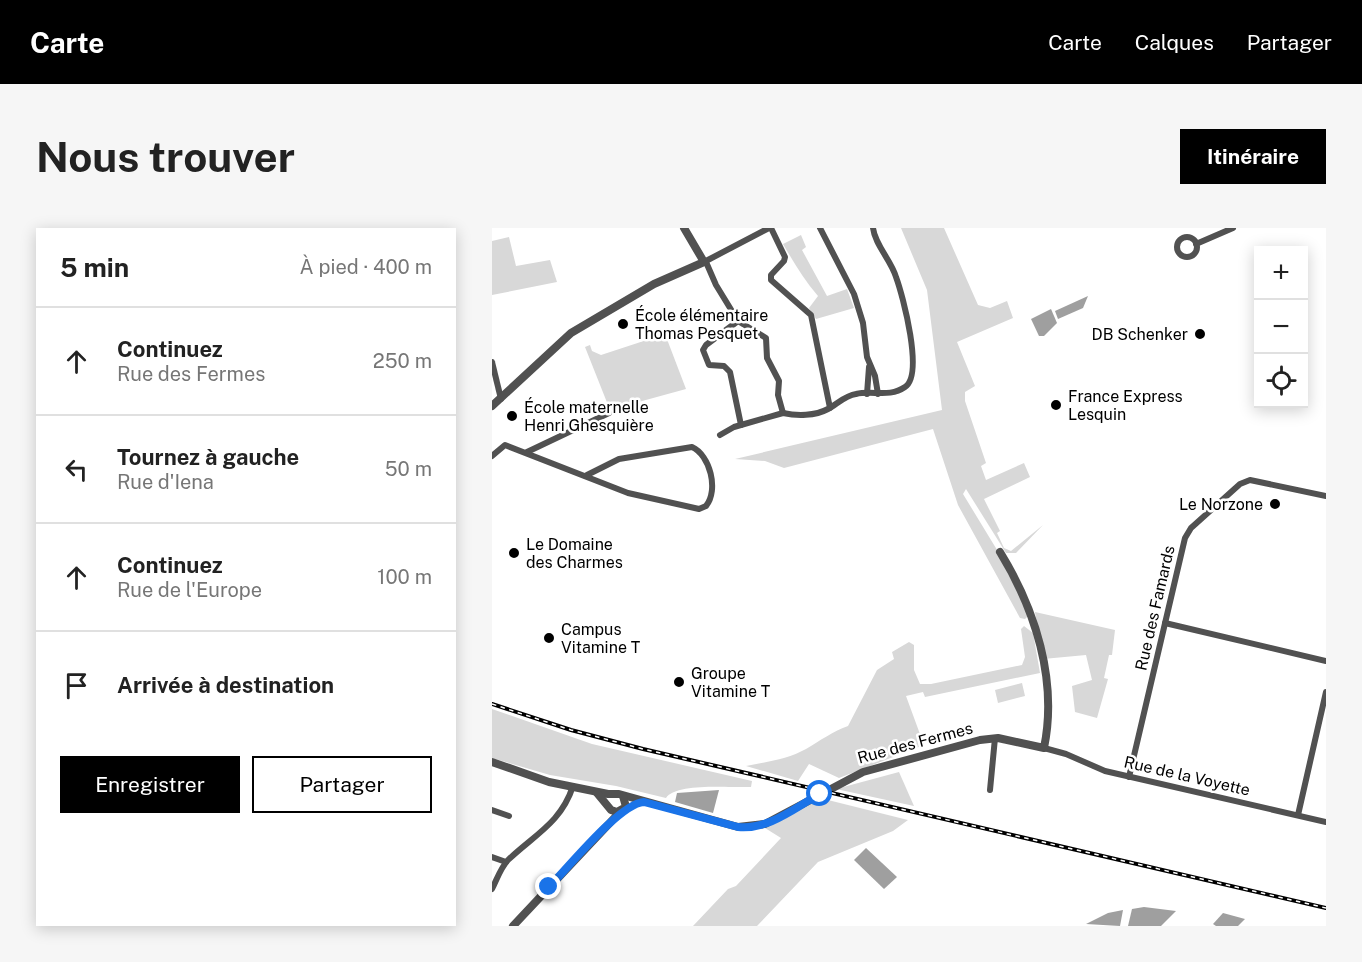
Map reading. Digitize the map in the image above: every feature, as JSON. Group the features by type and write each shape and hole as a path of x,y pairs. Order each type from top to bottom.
{"street":[{"path":"684,228 738,321 766,338 767,358 779,381 778,395 783,413"},
{"path":"492,406 571,333 654,284 705,262 770,228 785,257 771,275 771,280 811,315 830,408"},
{"path":"820,228 854,294 863,323 870,367 867,394"},
{"path":"720,435 741,425 783,413 807,414 830,408 853,394 891,394 906,387 912,379 914,368 907,317 897,278 874,237 873,228"},
{"path":"1196,244 1233,228"},
{"path":"738,321 706,345 703,350 710,365 724,366 730,372 741,425"},
{"path":"492,362 501,399"},
{"path":"870,367 875,376 878,394"},
{"path":"527,452 609,413"},
{"path":"492,456 504,445 587,475 628,493 692,508 706,506 711,496 707,461 702,453 692,447 619,459 587,475"},
{"name":"Rue des Famards","path":"1129,777 1188,532 1240,484 1256,480 1326,496"},
{"path":"1000,552 1026,597 1034,622 1049,705 1044,748"},
{"path":"1165,623 1326,661"},
{"path":"1298,814 1326,692"},
{"name":"Rue des Fermes","path":"990,789 995,738"},
{"name":"Rue des Fermes","path":"492,762 545,781 619,795 738,827 754,827 774,820 863,772 995,738 1044,748"},
{"name":"Rue de la Voyette","path":"1044,748 1066,754 1100,770 1326,822"},
{"path":"492,889 506,862 539,836 566,805 573,786"},
{"path":"591,790 614,812 644,802"},
{"path":"513,926 623,810 626,801 619,795 609,799 610,818 601,833"},
{"path":"492,810 509,816"},
{"path":"492,857 506,862"}],"shaded area":[{"path":"901,228 944,228 978,305 990,308 1007,301 1013,318 957,342 975,386 965,392 965,401 986,463 981,466 986,480 1024,463 1030,477 984,499 1000,531 997,533 1004,548 1011,551 1043,525 1016,553 1006,553 966,489 963,494 1005,563 1028,616 1025,619 1020,618 958,505 933,429 784,468 765,461 735,459 942,410 927,290"},
{"path":"801,235 806,247 802,250 827,296 847,289 854,308 816,319 809,308 818,296 803,277 783,244"},
{"path":"509,237 516,266 550,260 557,282 492,295 492,241"},
{"path":"1088,296 1083,308 1058,319 1055,311"},
{"path":"1051,309 1057,323 1044,336 1039,336 1031,319"},
{"path":"665,334 686,389 613,409 608,405 585,347 590,345 592,351 601,355"},
{"path":"1035,612 1115,630 1112,655 1109,655 1104,678 1108,679 1097,718 1075,712 1072,686 1092,680 1086,655 1043,659"},
{"path":"1024,626 1033,633 1040,673 925,697 923,692 906,696 924,745 839,778 809,764 798,781 746,766 792,755 848,726 877,670 894,659 892,652 909,642 914,645 914,670 920,684 931,684 1022,665 1025,657 1021,629"},
{"path":"1022,683 1025,696 998,703 995,690"},
{"path":"492,709 592,744 752,781 751,787 693,788 672,793 666,798 616,786 550,775 492,758"},
{"path":"899,772 914,806 836,789"},
{"path":"719,790 713,813 675,802 677,793"},
{"path":"820,798 908,820 893,831 818,862 757,926 693,926 728,889 736,886 781,838 765,828"},
{"path":"866,848 897,877 884,889 854,860"},
{"path":"1144,907 1176,911 1161,926 1128,926 1132,909"},
{"path":"1123,910 1120,926 1086,924 1108,913"},
{"path":"1223,913 1245,919 1238,926 1213,924"}],"railway":[{"path":"492,704 571,730 643,749 1326,908"}],"place":[{"name":"École élémentaire Thomas Pesquet","path":"623,324"},
{"name":"DB Schenker","path":"1200,334"},
{"name":"France Express Lesquin","path":"1056,405"},
{"name":"École maternelle Henri Ghesquière","path":"512,416"},
{"name":"Le Norzone","path":"1275,504"},
{"name":"Le Domaine des Charmes","path":"514,553"},
{"name":"Campus Vitamine T","path":"549,638"},
{"name":"Groupe Vitamine T","path":"679,682"}],"route":[{"path":"549,887 618,815 632,804 644,802 738,827 751,828 765,825 820,794"}]}
